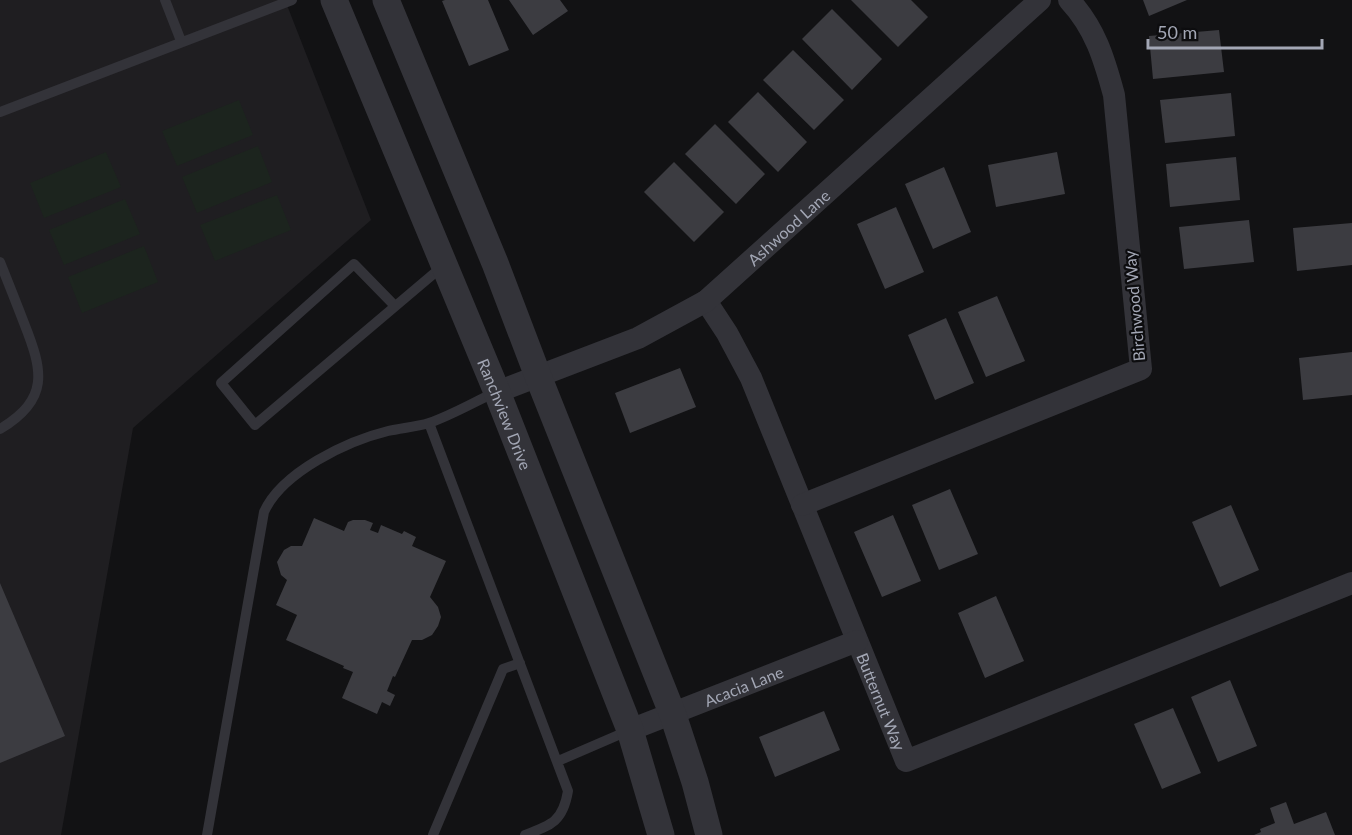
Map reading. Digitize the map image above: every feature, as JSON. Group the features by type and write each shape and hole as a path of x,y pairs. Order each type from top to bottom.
{"street":[{"name":"Ranchview Drive","path":"334,0 497,392 630,730 661,835"},
{"path":"386,0 495,263 672,715 695,782 709,835"},
{"name":"Ashwood Lane","path":"497,392 638,338 706,301 1040,0"},
{"name":"Birchwood Way","path":"802,505 1141,369 1114,95 1103,56 1084,16 1069,0"},
{"name":"Butternut Way","path":"706,301 727,333 751,378 906,761 1352,583"},
{"name":"Acacia Lane","path":"630,730 857,641"}],"lane":[{"path":"165,0 182,41"},
{"path":"0,112 292,0"},
{"path":"0,262 37,355 39,380 33,401 17,419 0,429"},
{"path":"395,306 354,264 220,383 255,424 444,265"},
{"path":"207,835 264,512 269,500 308,464 324,455 386,431 429,423 497,392"},
{"path":"429,423 568,791 565,806 558,819 525,835"},
{"path":"433,835 503,669 520,663"},
{"path":"558,761 630,730"}],"shaded area":[{"path":"0,0 285,0 371,220 133,428 61,835 0,835"},
{"path":"239,100 253,135 177,166 162,131"},
{"path":"258,146 272,182 197,213 182,177"},
{"path":"106,152 121,187 44,218 30,183"},
{"path":"277,195 291,230 215,261 200,225"},
{"path":"125,199 140,234 64,265 49,230"},
{"path":"144,246 158,282 82,313 68,277"}],"building":[{"path":"488,0 509,50 469,66 442,1"},
{"path":"509,0 560,0 568,11 533,35"},
{"path":"851,0 911,0 928,17 898,47"},
{"path":"1143,0 1187,0 1149,16"},
{"path":"832,9 882,59 852,90 802,39"},
{"path":"1219,30 1224,72 1153,79 1149,36"},
{"path":"793,50 844,100 814,130 763,80"},
{"path":"758,92 807,142 778,172 728,122"},
{"path":"1231,93 1235,136 1165,143 1160,100"},
{"path":"715,124 765,174 736,204 685,154"},
{"path":"1057,152 1065,194 996,207 988,165"},
{"path":"1236,157 1240,200 1170,207 1166,164"},
{"path":"674,162 724,212 694,242 644,192"},
{"path":"944,167 971,232 933,249 905,184"},
{"path":"896,207 924,272 885,289 857,224"},
{"path":"1249,220 1254,262 1184,269 1179,227"},
{"path":"1352,223 1352,265 1297,271 1293,228"},
{"path":"997,296 1025,361 986,377 958,312"},
{"path":"946,318 974,383 935,400 908,335"},
{"path":"1352,352 1352,395 1303,400 1299,358"},
{"path":"680,368 696,407 630,433 615,393"},
{"path":"950,489 978,554 939,570 912,505"},
{"path":"1231,505 1259,570 1220,587 1192,522"},
{"path":"893,515 921,581 882,597 854,532"},
{"path":"314,518 344,531 348,522 365,520 373,523 370,530 378,533 381,525 402,534 404,531 416,537 412,546 446,561 430,597 438,607 441,617 438,626 432,635 422,640 412,640 387,691 395,695 390,706 382,702 377,714 342,698 353,672 286,640 297,615 276,605 287,580 281,575 277,562 284,550 291,546 302,546"},
{"path":"0,583 65,736 0,763"},
{"path":"996,596 1024,661 985,678 958,613"},
{"path":"1230,680 1257,746 1218,762 1191,697"},
{"path":"1173,708 1201,773 1162,789 1134,724"},
{"path":"824,711 840,750 775,777 759,737"},
{"path":"1286,802 1294,824 1326,812 1335,835 1254,835 1261,832 1260,829 1275,823 1270,808"}]}
